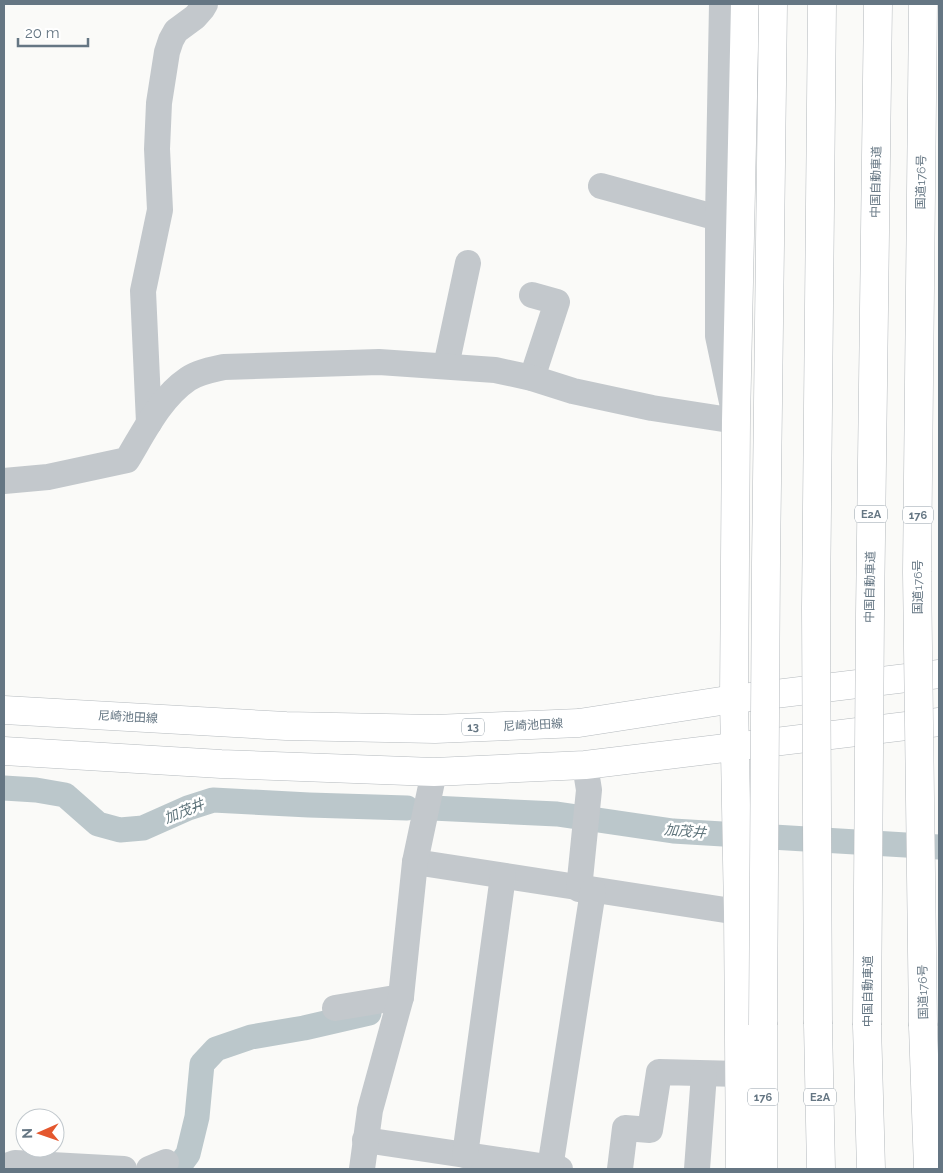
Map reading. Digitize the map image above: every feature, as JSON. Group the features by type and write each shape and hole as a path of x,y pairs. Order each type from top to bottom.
{"main road":[{"path":"740,1169 734,700 736,421 745,4"},
{"name":"176","path":"763,1169 766,573 773,4"},
{"name":"E2A","path":"821,1169 818,1024 816,608 822,4"},
{"name":"中国自動車道","path":"871,1169 867,1024 878,4"},
{"name":"国道176号","path":"923,4 918,572 923,1026 928,1169"},
{"name":"尼崎池田線","path":"4,710 286,726 435,729 579,723 734,700 939,674"},
{"path":"4,751 221,764 434,772 585,765 939,722"}],"street":[{"path":"149,423 143,291 160,210 157,149 159,103 167,52 171,40 176,32 195,17 205,4"},
{"path":"4,481 48,477 126,460 149,423 171,394 188,379 206,370 224,367 379,362 495,370 636,405 736,421 718,336 722,4"},
{"path":"601,186 718,218"},
{"path":"446,366 468,263"},
{"path":"532,295 557,302 532,378"},
{"path":"365,1140 555,1168 586,890 589,790 585,765"},
{"path":"362,1169 370,1110 401,997 414,862 434,772"},
{"path":"414,862 738,912"},
{"path":"465,1155 503,876"},
{"path":"335,1008 401,997"},
{"path":"620,1169 625,1128 650,1130 659,1072 740,1074"},
{"path":"697,1169 704,1074"},
{"path":"4,1167 15,1163 124,1169"}],"waterway":[{"name":"加茂井","path":"4,788 36,790 65,795 98,824 120,830 143,828 188,808 213,800 407,808"},
{"name":"加茂井","path":"432,808 557,814 673,831 939,847"},
{"name":"加茂井","path":"177,1169 188,1154 197,1117 202,1064 216,1049 251,1037 304,1028 369,1013"}]}
